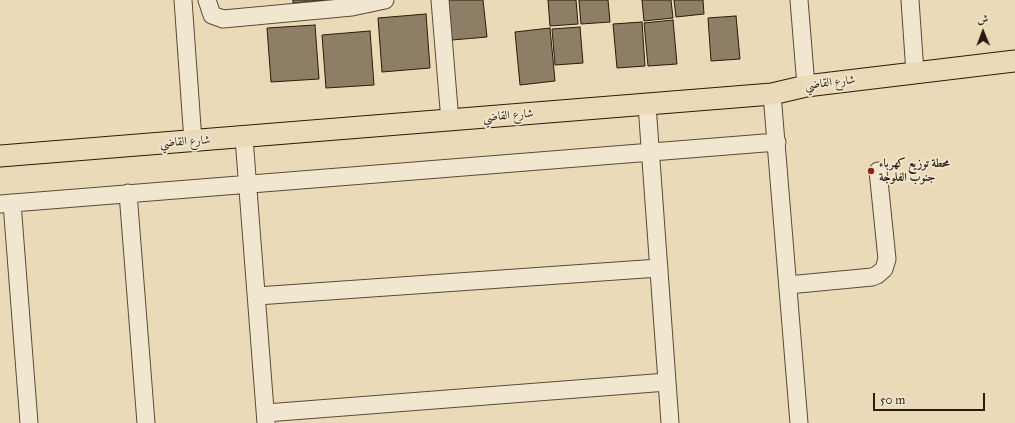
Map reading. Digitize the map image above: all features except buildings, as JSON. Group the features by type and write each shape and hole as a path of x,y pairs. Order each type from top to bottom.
{"main road":[{"name":"شارع القاضي","path":"0,156 244,138 772,94 806,86 1015,61"}],"street":[{"path":"183,0 193,141"},
{"path":"207,0 212,15 223,19 284,7 351,4 385,0"},
{"path":"440,0 450,121"},
{"path":"799,0 806,86"},
{"path":"910,0 915,73"},
{"path":"772,94 799,423"},
{"path":"647,105 670,423"},
{"path":"244,138 249,184 266,418 667,382"},
{"path":"29,423 6,203 650,154 777,142"},
{"path":"788,285 872,276 877,275 884,269 887,259 878,171"},
{"path":"128,193 146,423"},
{"path":"257,296 659,268"}],"place":[{"name":"محطة توزيع كهرباء جنوب الفلوجة","path":"871,171"}]}
